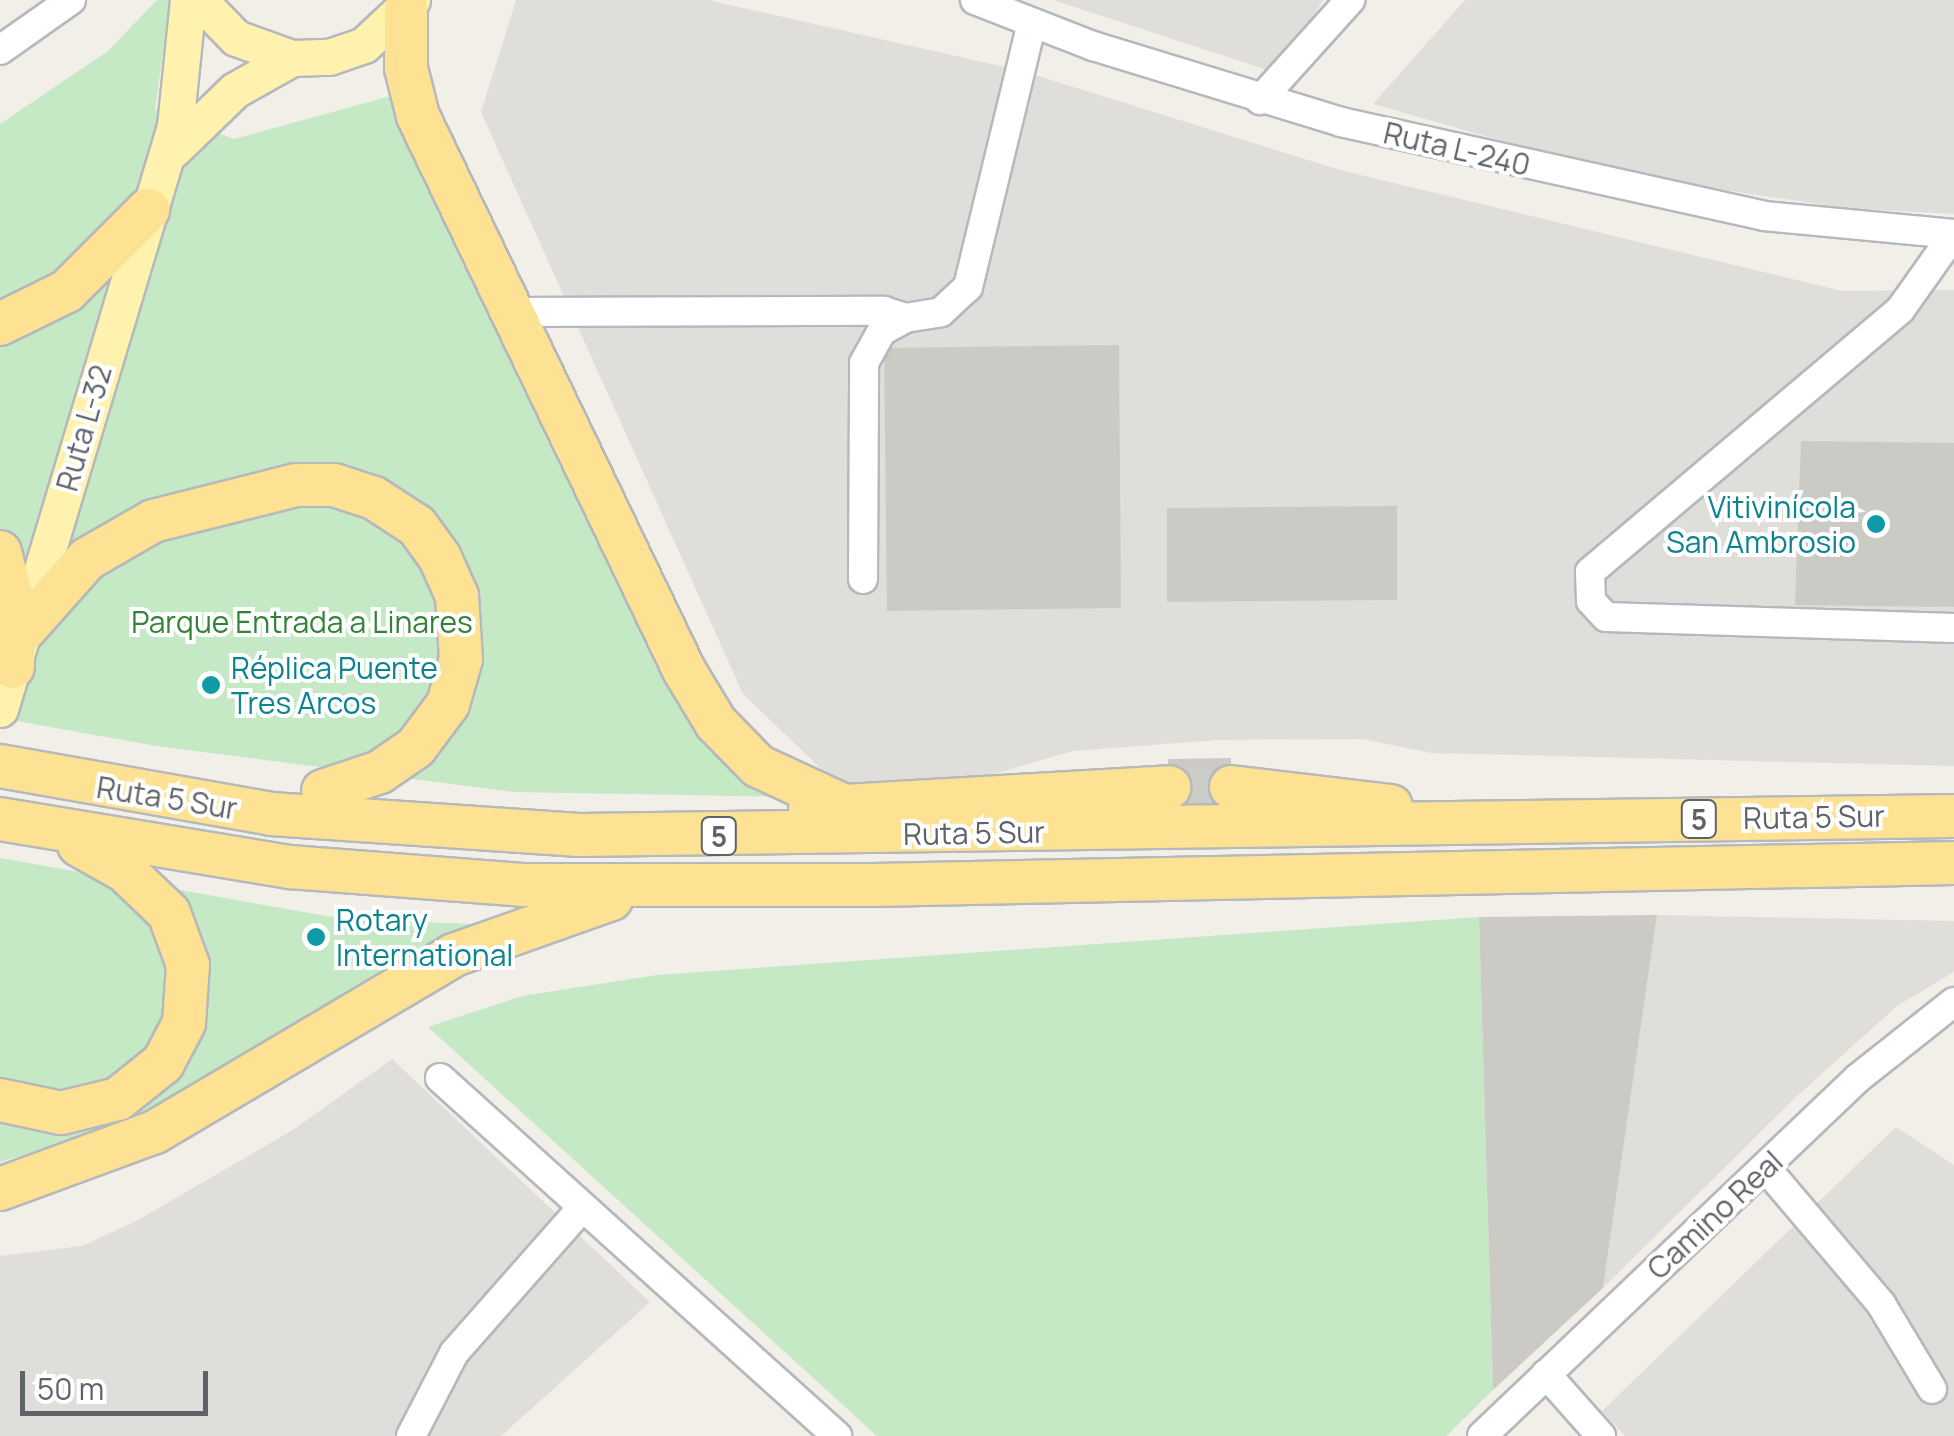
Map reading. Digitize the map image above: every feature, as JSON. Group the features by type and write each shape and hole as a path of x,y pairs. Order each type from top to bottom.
{"highway":[{"path":"409,4 406,68 418,116 684,670 716,723 777,779 847,806"},
{"path":"0,324 67,291 148,210"},
{"path":"8,688 87,559 153,521 296,485 334,485 374,498 418,526 440,558 457,596 461,659 448,704 416,747 380,772 323,791"},
{"path":"0,552 14,607 8,688"},
{"path":"8,688 182,773 323,791 536,807 847,806 1168,788"},
{"name":"Ruta 5 Sur","path":"0,766 209,806 476,832 783,836 1954,816"},
{"path":"1231,787 1340,796 1444,822"},
{"name":"Ruta 5 Sur","path":"0,819 364,875 675,887 1954,863"},
{"path":"0,1100 60,1114 118,1099 162,1063 188,1009 185,952 161,903 109,861 47,829"},
{"path":"0,1189 155,1132 454,955 547,918 675,887"}],"main road":[{"name":"Ruta L-32","path":"8,688 166,158 182,93 188,0"},
{"path":"199,0 236,38 292,58"},
{"name":"Ruta L-32","path":"166,158 214,106 292,58 347,52 380,35 409,4"}],"street":[{"path":"0,50 71,0"},
{"name":"Ruta L-240","path":"975,0 1260,100 1707,205 1841,226 1954,234"},
{"path":"1260,100 1350,0"},
{"path":"863,579 864,363 882,330 905,318 941,312 968,288 1032,23"},
{"path":"1954,234 1900,310 1590,572 1591,601 1606,618 1954,628"},
{"path":"512,312 884,312 905,318"},
{"name":"Camino Real","path":"1482,1436 1858,1078 1954,1002"},
{"path":"440,1078 837,1436"},
{"path":"1765,1167 1880,1304 1932,1388"},
{"path":"411,1436 454,1353 582,1208"},
{"path":"1546,1374 1601,1436"}],"shaded area":[{"path":"516,0 708,0 1022,71 1340,170 1842,291 1954,290 1954,766 1431,753 1362,739 1218,740 1073,751 963,783 837,784 743,694 481,112"},
{"path":"1053,0 1323,0 1280,74"},
{"path":"1465,0 1954,0 1954,214 1844,208 1704,187 1537,151 1373,104"},
{"path":"1657,915 1954,921 1954,972 1897,1006 1796,1097 1603,1288"},
{"path":"392,1059 650,1302 501,1436 0,1436 0,1256 82,1246 136,1221 293,1130"},
{"path":"1896,1127 1954,1165 1954,1436 1625,1436 1602,1411"}],"green space":[{"name":"Parque Entrada a Linares","path":"157,0 170,0 155,110 234,139 391,96 673,677 786,797 514,792 156,746 0,718 0,124 108,51"},
{"path":"0,858 343,919 497,925 128,1124 0,1162"},
{"path":"1479,917 1493,1390 1446,1436 877,1436 428,1027 522,996 657,975"}],"building":[{"path":"1119,345 1121,608 887,611 884,348"},
{"name":"Vitivinícola San Ambrosio","path":"1801,441 1954,443 1954,607 1795,605"},
{"path":"1397,506 1397,600 1167,602 1167,508"},
{"path":"1231,758 1232,813 1169,814 1168,759"},
{"path":"1657,915 1603,1288 1493,1390 1479,917"}],"tunnel":[{"path":"1169,787 1231,787"}],"place":[{"name":"Vitivinícola San Ambrosio","path":"1876,524"},
{"name":"Réplica Puente Tres Arcos","path":"211,685"},
{"name":"Rotary International","path":"316,937"}]}
